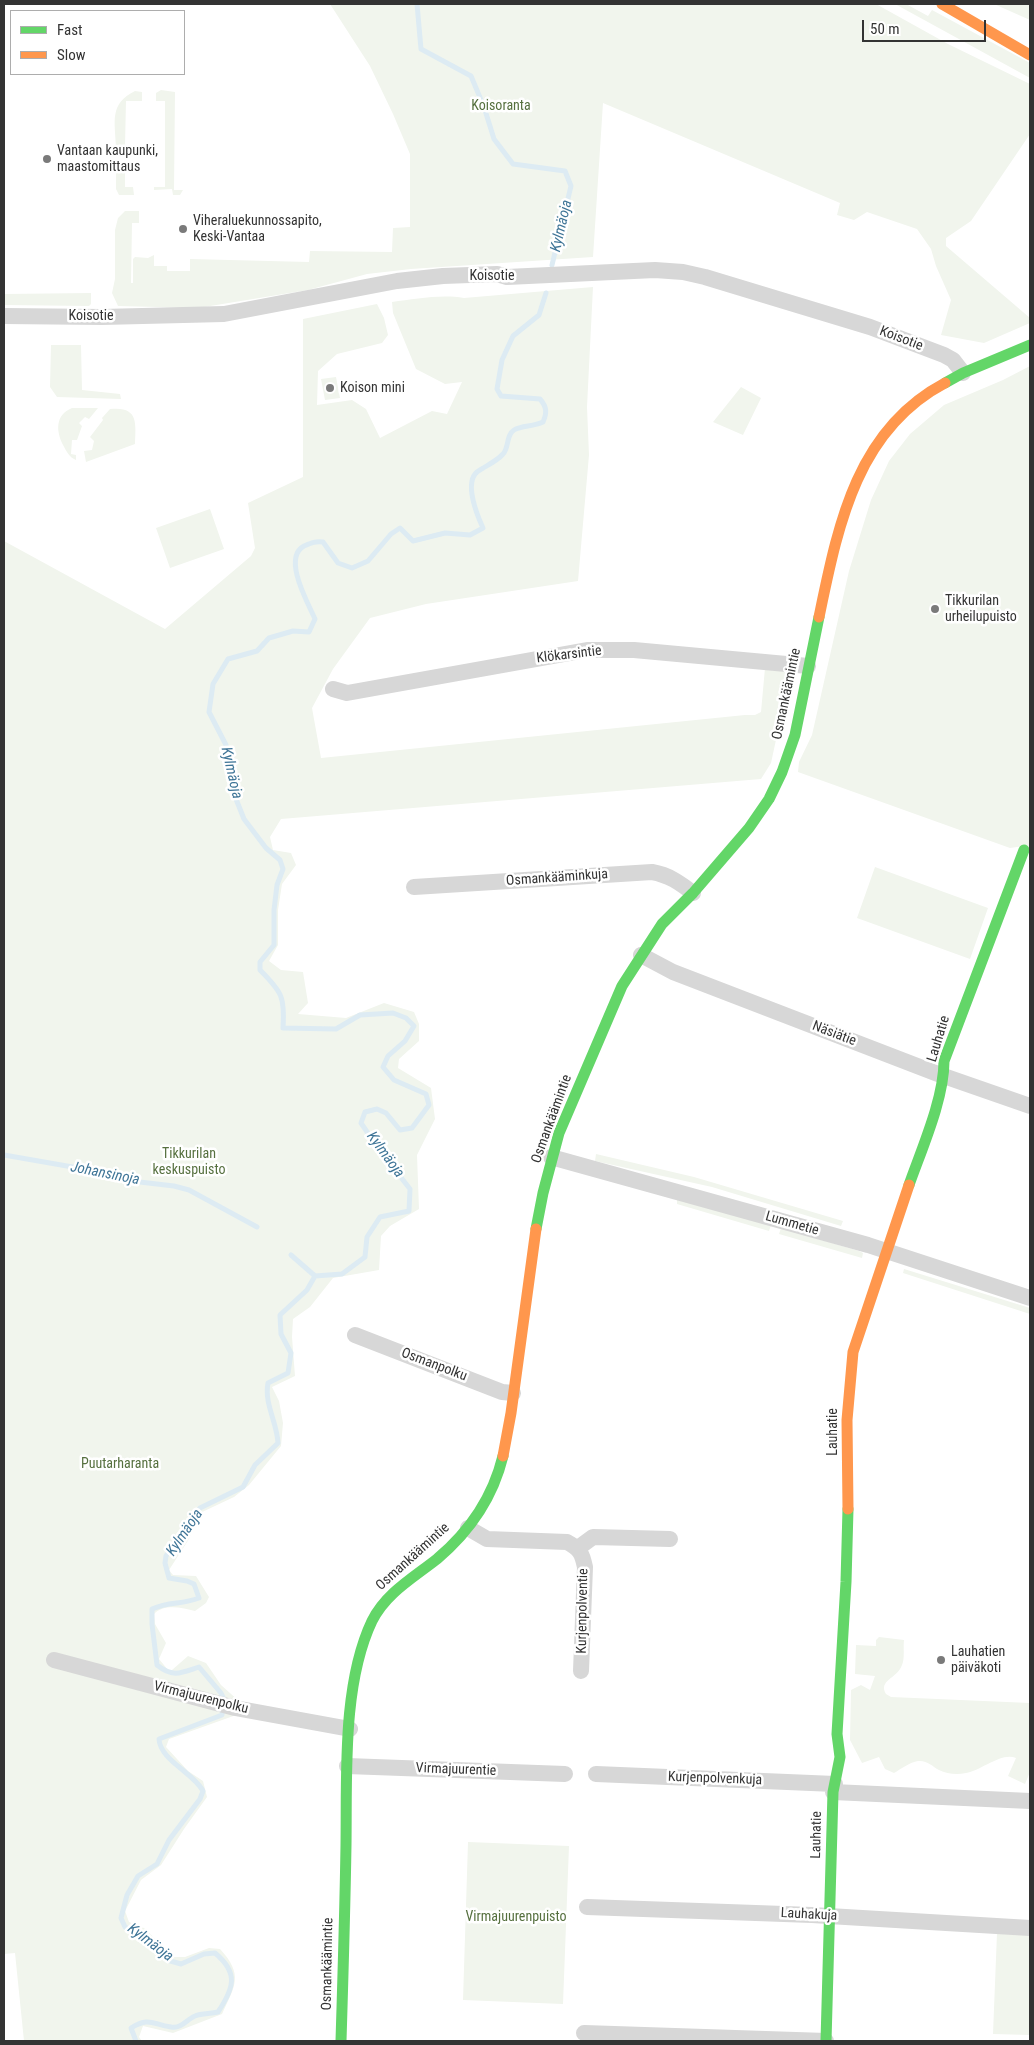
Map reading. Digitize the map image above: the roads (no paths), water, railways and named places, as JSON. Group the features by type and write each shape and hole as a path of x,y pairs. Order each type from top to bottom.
{"street":[{"path":"942,4 1030,55"},
{"path":"955,4 991,19"},
{"name":"Koisotie","path":"4,316 102,317 224,314 397,281 443,276 497,274 508,277 655,270 683,272 870,327 944,355 953,360 964,373"},
{"name":"Osmankäämintie","path":"341,2041 347,1766 355,1680 360,1657 378,1611 387,1599 447,1551 468,1528 485,1501 498,1472 513,1393 539,1214 551,1157 560,1133 622,986 641,955 662,924 693,894 749,828 769,799 782,772 795,735 830,565 853,488 869,454 896,420 934,388 1030,344"},
{"name":"Klökarsintie","path":"333,690 347,693 587,650 634,650 808,666"},
{"name":"Lauhatie","path":"826,2041 834,1788 840,1757 837,1734 847,1544 846,1426 853,1352 940,1093 944,1076 944,1062 1024,850"},
{"name":"Osmankääminkuja","path":"414,887 652,872 664,874 672,878 693,894"},
{"name":"Näsiätie","path":"641,955 673,972 944,1076 1030,1106"},
{"name":"Lummetie","path":"551,1157 887,1251 1030,1298"},
{"name":"Osmanpolku","path":"355,1335 502,1392 513,1393"},
{"path":"468,1528 487,1539 567,1542 578,1548 593,1537 670,1538"},
{"name":"Kurjenpolventie","path":"578,1548 582,1553 585,1567 581,1671"},
{"name":"Virmajuurenpolku","path":"54,1660 235,1708 350,1729"},
{"name":"Virmajuurentie","path":"347,1766 565,1774"},
{"name":"Kurjenpolvenkuja","path":"596,1774 1030,1801"},
{"name":"Lauhakuja","path":"587,1908 830,1916 1030,1928"},
{"path":"584,2034 826,2041"}],"waterway":[{"name":"Kylmäoja","path":"417,4 421,49 471,76 484,107 494,139 513,164 565,171 571,186 552,265"},
{"name":"Kylmäoja","path":"136,2041 131,2028 137,2024 151,2022 178,2027 192,2017 218,2012 228,1995 232,1981 228,1967 215,1953 204,1954 181,1964 167,1960 145,1938 125,1927 121,1918 127,1895 138,1876 157,1864 169,1840 200,1799 203,1791 199,1784 165,1753 159,1739 222,1715 224,1699 199,1667 173,1673 157,1665 152,1609 199,1598 194,1584 169,1578 165,1563 166,1556 200,1508 243,1487 255,1465 278,1443 267,1391 268,1383 288,1373 291,1353 281,1334 280,1315 307,1290 315,1276 342,1274 365,1257 367,1237 380,1217 409,1211 410,1189 361,1123 365,1112 377,1109 386,1113 400,1130 412,1128 429,1105 426,1094 394,1080 383,1067 388,1056 405,1041 414,1026 406,1018 393,1013 360,1015 336,1029 283,1028 283,1009 280,996 273,984 260,970 260,962 274,945 274,910 277,885 283,869 280,860 266,848 244,819 234,794 232,767 226,745 209,712 213,684 228,659 257,651 269,638 293,631 309,632 315,619 299,581 295,560 298,552 304,546 315,542 323,542 338,563 352,568 368,561 391,534 400,528 413,541 445,533 470,535 483,528 473,499 473,477 477,472 503,454 511,432 520,427 543,422 545,416 546,410 540,399 501,396 497,389 502,360 513,336 539,315 546,293"},
{"name":"Johansinoja","path":"4,1155 107,1173 131,1181 174,1186 189,1190 257,1227"},
{"name":"Johansinoja","path":"291,1255 315,1276"}],"place":[{"name":"Vantaan kaupunki, maastomittaus","path":"47,159"},
{"name":"Viheraluekunnossapito, Keski-Vantaa","path":"183,229"},
{"name":"Koison mini","path":"330,388"},
{"name":"Tikkurilan urheilupuisto","path":"935,609"},
{"name":"Lauhatien päiväkoti","path":"941,1660"}],"park label":[{"name":"Koisoranta","path":"501,106"},
{"name":"Tikkurilan keskuspuisto","path":"189,1162"},
{"name":"Puutarharanta","path":"120,1464"},
{"name":"Virmajuurenpuisto","path":"516,1917"}]}
